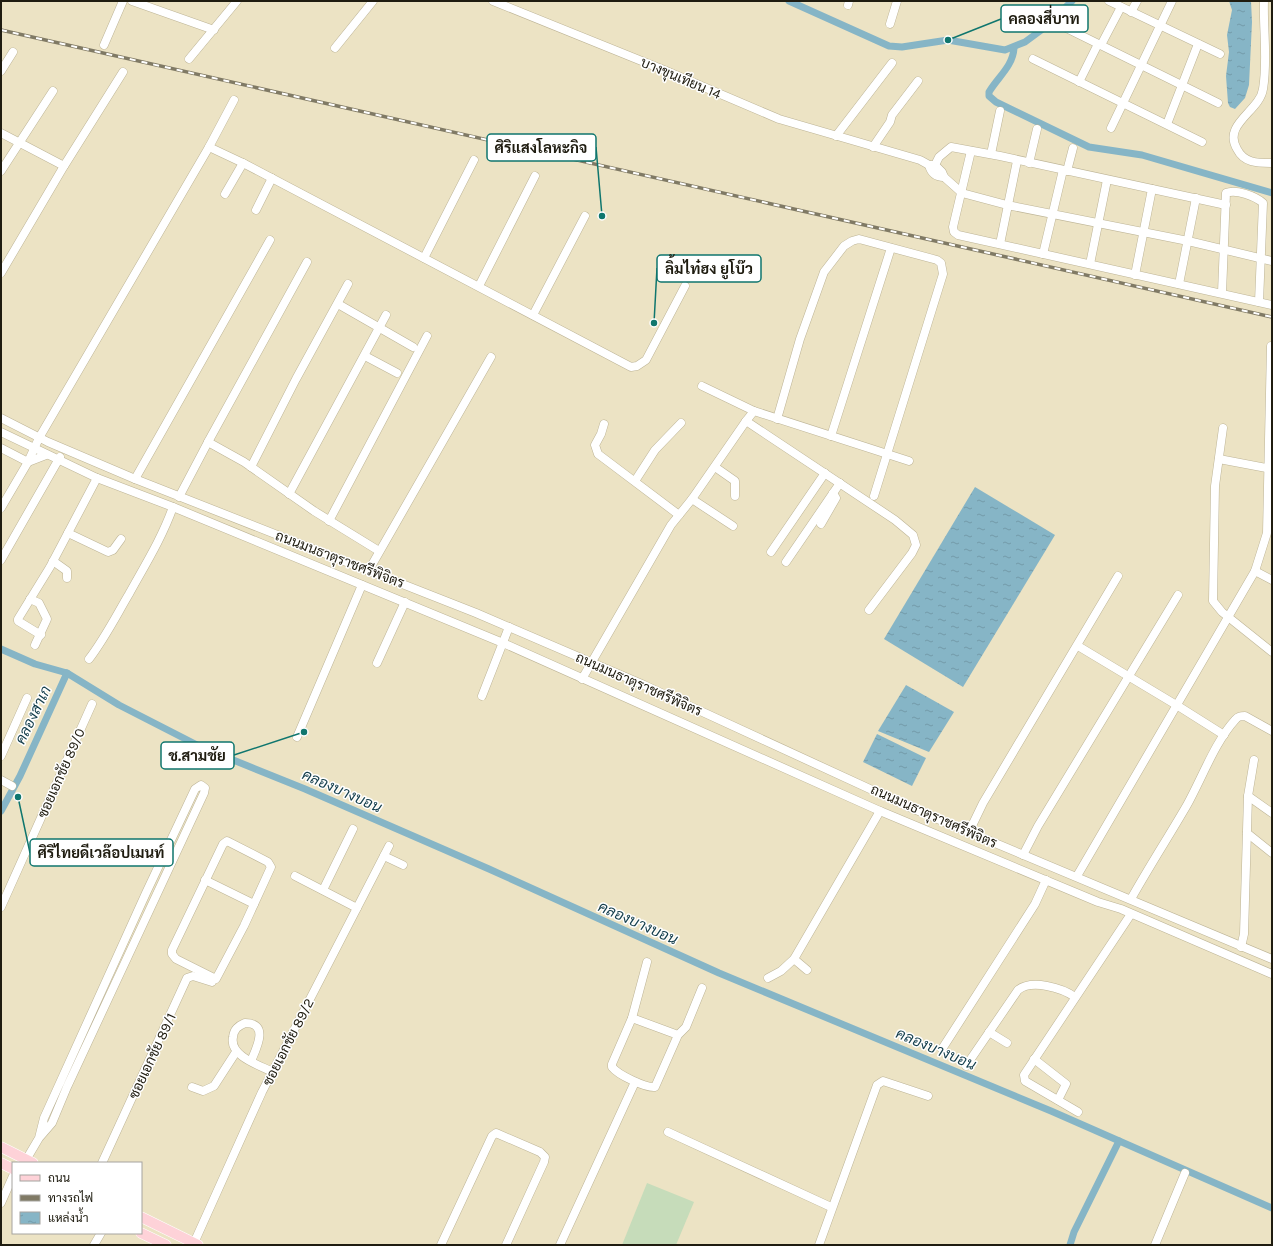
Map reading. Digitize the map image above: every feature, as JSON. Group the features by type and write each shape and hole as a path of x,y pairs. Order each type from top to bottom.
{"main road":[{"path":"1,1147 29,1161"},
{"path":"1,1163 12,1168"},
{"path":"142,1217 196,1244"},
{"path":"142,1234 152,1242 166,1245"}],"street":[{"path":"104,45 123,1"},
{"path":"132,1 214,30"},
{"path":"189,59 237,1"},
{"path":"335,48 374,1"},
{"name":"บางขุนเทียน 14","path":"493,1 779,118 928,163"},
{"path":"890,24 897,1"},
{"path":"1109,1 1220,54"},
{"path":"1131,12 1137,1"},
{"path":"1111,128 1172,1"},
{"path":"1264,1 1270,43 1263,90 1256,105 1245,115 1236,128 1234,143 1236,149 1246,159 1254,162 1271,164"},
{"path":"1079,82 1121,7"},
{"path":"1064,27 1218,103"},
{"path":"1167,124 1198,44"},
{"path":"1,71 13,52"},
{"path":"1033,59 1202,142"},
{"path":"836,136 892,63"},
{"path":"1,273 64,166 123,72"},
{"path":"873,147 890,122 892,115 918,81"},
{"path":"1,171 53,91"},
{"path":"1,508 28,462 38,438 209,146 234,100"},
{"path":"990,154 1000,110"},
{"path":"1029,163 1037,129"},
{"path":"1,134 20,142 64,166"},
{"path":"209,146 479,286 631,367 637,366 646,360 685,286"},
{"path":"1226,205 951,147 939,157 928,163 942,172 944,177 962,193 1007,205 1188,241 1272,261"},
{"path":"1043,254 1052,214 1073,148"},
{"path":"971,151 953,227 954,232 958,235 1272,305"},
{"path":"424,258 474,160"},
{"path":"1000,244 1017,161"},
{"path":"226,194 244,163"},
{"path":"479,286 535,176"},
{"path":"256,210 272,178"},
{"path":"1090,264 1107,180"},
{"path":"1135,275 1152,189"},
{"path":"1222,294 1226,193 1230,192 1253,197 1262,203 1259,302"},
{"path":"1179,284 1196,198"},
{"path":"533,315 585,216"},
{"path":"777,419 800,339 829,263 844,246 852,241 860,239 936,260 941,263 943,274 874,496"},
{"path":"134,479 270,240"},
{"path":"832,436 891,248"},
{"path":"179,497 307,262"},
{"path":"250,467 296,378 348,284"},
{"path":"338,304 413,347"},
{"path":"289,494 386,315"},
{"path":"330,521 427,336"},
{"path":"1077,876 1178,706 1255,571 1270,534 1271,346"},
{"path":"365,356 397,373"},
{"path":"369,570 491,357"},
{"path":"702,386 754,411 909,461"},
{"path":"582,679 661,542 754,411"},
{"name":"ถนนมนธาตุราชศรีพิจิตร","path":"1,418 38,438 134,479 369,570 509,627 591,662 909,807 1077,876 1272,960"},
{"path":"746,421 909,530 916,540 916,545 912,553 869,610"},
{"path":"635,481 655,450 681,423"},
{"path":"604,424 601,434 595,441 596,450 679,515"},
{"path":"1223,428 1215,486 1213,601 1216,607 1272,652"},
{"name":"ถนนมนธาตุราชศรีพิจิตร","path":"1,432 33,449 94,477 173,507 504,643 880,811 1131,914 1269,973"},
{"path":"208,442 250,467 330,521 379,551"},
{"path":"1,448 28,462 46,455"},
{"path":"1,560 64,449"},
{"path":"1219,459 1271,469"},
{"path":"41,635 17,620 53,561 68,533 94,477 96,463"},
{"path":"715,467 734,481 735,496"},
{"path":"770,552 825,473"},
{"path":"786,562 840,483"},
{"path":"821,524 836,498 833,493"},
{"path":"692,499 733,526"},
{"path":"89,659 107,634 162,535 173,507"},
{"path":"68,533 108,552 113,550 121,538"},
{"path":"53,561 67,571 67,578"},
{"path":"1255,571 1272,580"},
{"path":"969,832 983,803 1078,646 1118,576"},
{"path":"297,737 362,585"},
{"path":"1023,855 1038,826 1178,595"},
{"path":"30,599 39,603 47,619 41,635 35,645"},
{"path":"377,663 405,602"},
{"path":"482,696 509,627"},
{"path":"1078,646 1224,735"},
{"path":"1,756 27,698"},
{"name":"ซอยเอกชัย 89/0","path":"1,908 92,704"},
{"path":"1131,899 1154,857 1186,806 1224,735 1235,719 1240,716 1250,718 1272,731"},
{"path":"1241,947 1244,934 1248,796 1254,760"},
{"path":"1,780 12,786"},
{"path":"29,1161 39,1138 44,1118 146,893 195,789 201,785 205,788 204,793 67,1087 52,1123 39,1138"},
{"path":"1248,796 1272,813"},
{"path":"768,978 781,971 794,959 880,811"},
{"path":"323,890 354,829"},
{"path":"1247,833 1272,853"},
{"path":"229,842 270,864 270,871 254,904 216,979 176,959 172,954 172,950 223,844 229,842"},
{"name":"ซอยเอกชัย 89/2","path":"196,1244 272,1072 389,846"},
{"path":"384,856 404,865"},
{"path":"295,876 357,908"},
{"path":"205,880 254,904"},
{"path":"942,1049 1035,904 1046,880"},
{"path":"1078,1112 1025,1081 1024,1075 1131,914"},
{"path":"794,959 807,970"},
{"path":"1269,973 1272,960"},
{"path":"647,962 632,1018 612,1064 614,1069 635,1082 653,1088 657,1085 678,1035 686,1027 702,988"},
{"name":"ซอยเอกชัย 89/1","path":"102,1162 187,978 190,975 212,982 216,979"},
{"path":"966,1066 1018,990 1022,987 1047,987 1067,991 1076,997"},
{"path":"632,1018 678,1035"},
{"path":"251,1061 261,1038 255,1026 245,1023 236,1028 232,1040 236,1052 251,1061 272,1072"},
{"path":"989,1032 1007,1043"},
{"path":"192,1087 203,1090 214,1086 236,1052"},
{"path":"1034,1059 1066,1084 1058,1100"},
{"path":"560,1245 635,1082"},
{"path":"819,1245 831,1207 879,1082 888,1082 928,1096"},
{"path":"668,1132 831,1207"},
{"path":"440,1245 492,1136 498,1133 540,1152 545,1157 506,1245"},
{"path":"1155,1245 1185,1174"},
{"path":"1,1203 12,1178"},
{"path":"94,1245 100,1234"}],"green space":[{"path":"647,1183 694,1202 676,1245 622,1245"}],"water":[{"path":"1229,1 1251,1 1252,22 1249,85 1245,98 1235,109 1230,107 1228,103 1226,76 1229,52 1227,35 1232,10"},
{"path":"975,487 1055,535 963,687 884,639"},
{"path":"906,685 954,712 929,752 878,731"},
{"path":"877,734 926,758 912,786 863,762"}],"waterway":[{"path":"789,1 889,46 902,47 948,40 1005,50 1025,42 1044,28 1072,1"},
{"path":"1014,48 1008,66 989,92 989,96 996,102 1089,147 1142,155 1272,193"},
{"name":"คลองบางบอน","path":"1,649 35,664 67,673 119,705 201,747 305,789 489,869 719,973 1051,1111 1272,1208"},
{"name":"คลองสาเก","path":"1,811 20,776 67,673"},
{"path":"1070,1245 1074,1232 1119,1141"}],"railway":[{"path":"1,30 1272,317"}],"place":[{"name":"คลองสี่บาท","path":"948,40"},
{"name":"ศิริแสงโลหะกิจ","path":"602,216"},
{"name":"ลิ้มไท๋ฮง ยูโบ๊ว","path":"654,323"},
{"name":"ช.สามชัย","path":"304,732"},
{"name":"ศิริไทยดีเวล๊อปเมนท์","path":"18,797"}]}
